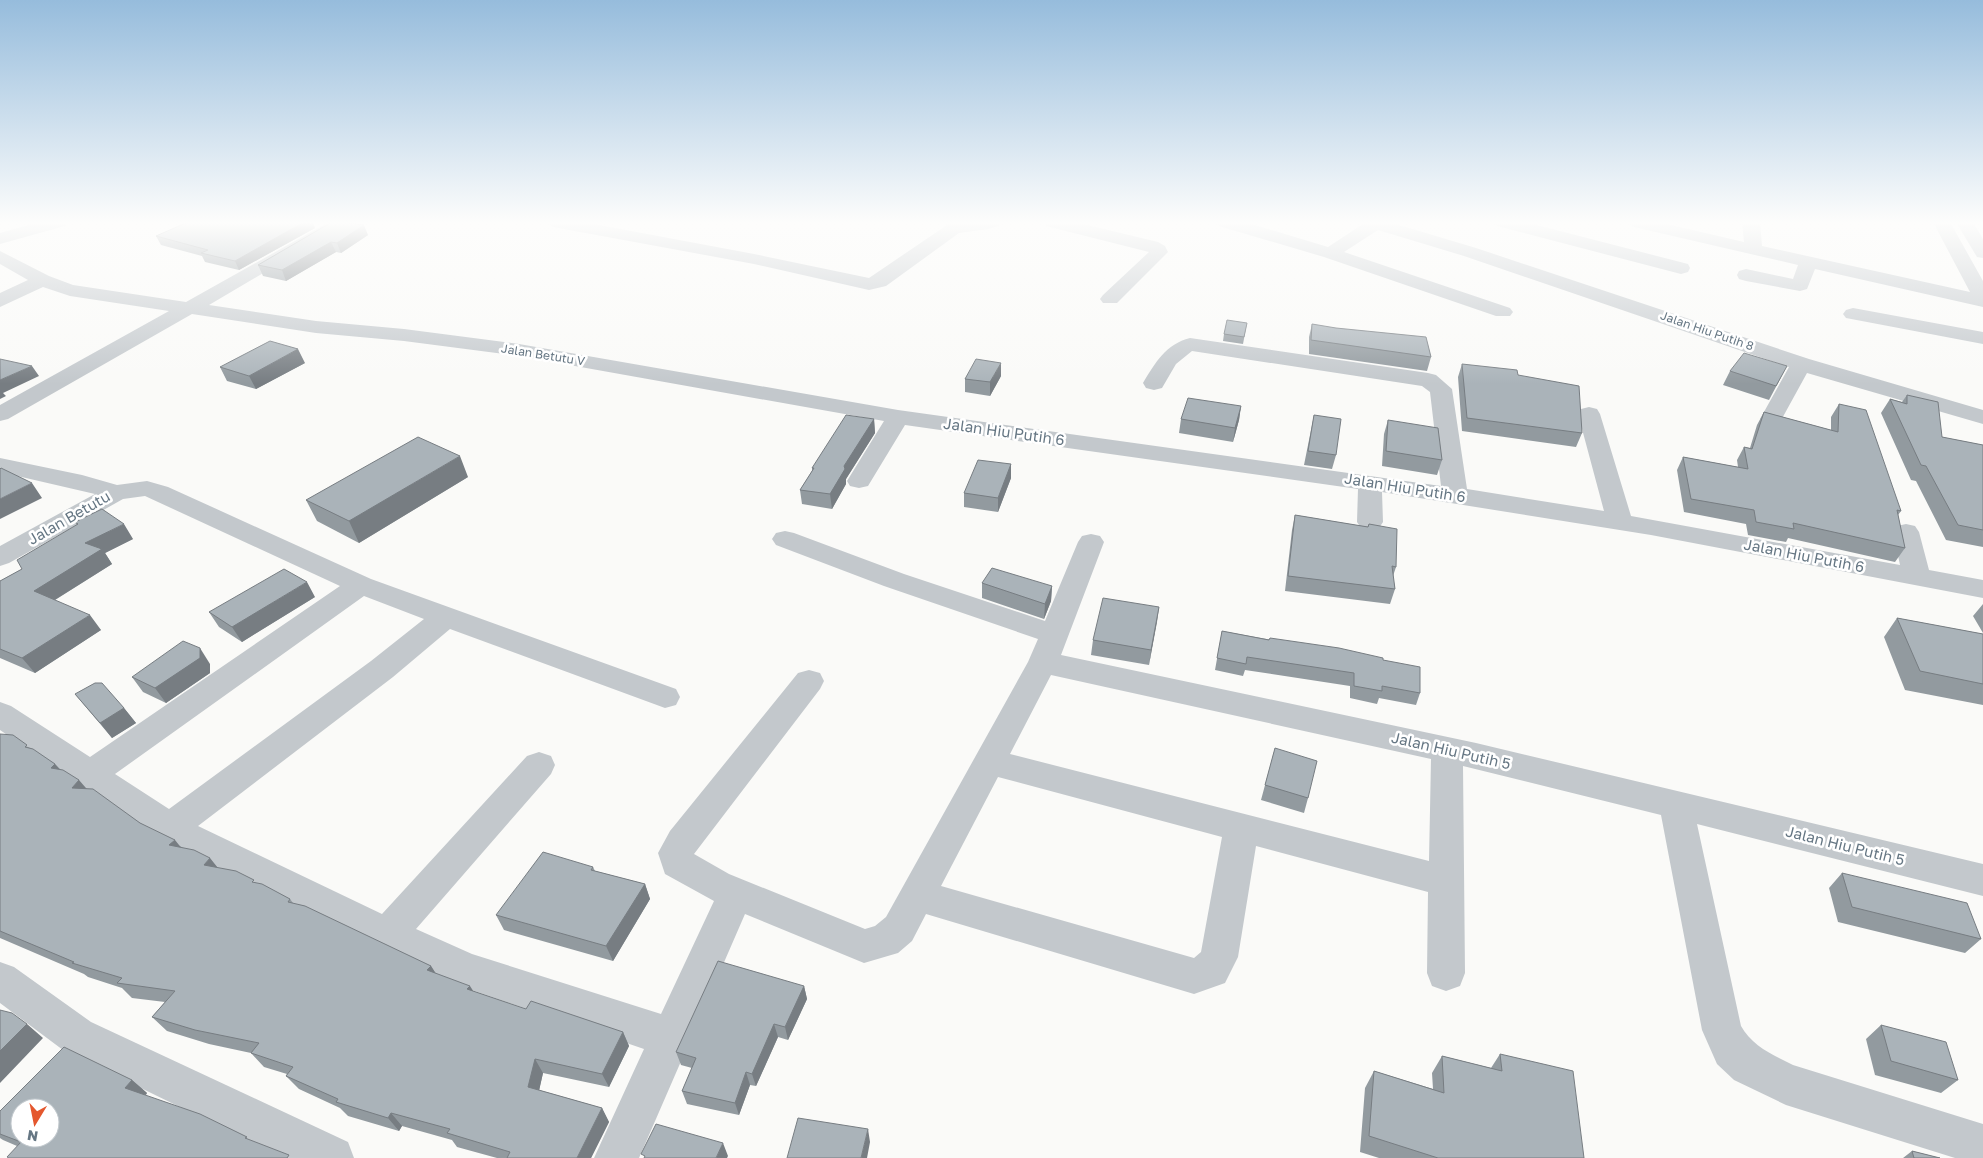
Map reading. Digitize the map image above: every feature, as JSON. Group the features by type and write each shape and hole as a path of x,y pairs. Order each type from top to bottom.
{"street":[{"name":"Jalan Betutu V","path":"34,276 70,290 185,309 316,327 404,335 519,350 898,417"},
{"path":"0,414 244,276"},
{"path":"832,276 869,284 879,282 887,276"},
{"path":"1110,299 1134,276"},
{"path":"1398,276 1503,312"},
{"name":"Jalan Hiu Putih 8","path":"1541,276 1801,364 1983,416"},
{"path":"1775,276 1791,285 1800,285 1803,276"},
{"path":"1871,276 1983,299"},
{"path":"1970,276 1983,299"},
{"path":"0,301 42,280"},
{"path":"1853,314 1983,338"},
{"path":"1154,383 1172,355 1190,344 1428,380 1441,389 1455,495"},
{"path":"1771,419 1801,364"},
{"path":"1589,414 1620,522"},
{"path":"859,481 898,417"},
{"name":"Jalan Hiu Putih 6","path":"898,417 1455,495 1620,522 1983,589"},
{"name":"Jalan Betutu","path":"0,465 82,482 116,493"},
{"path":"1370,483 1370,522"},
{"path":"116,493 147,488 160,492 361,585 665,697"},
{"name":"Jalan Betutu","path":"0,557 116,493"},
{"path":"1906,532 1917,577"},
{"name":"Jalan Hiu Putih 5","path":"785,539 894,580 1048,648 1447,750 1983,880"},
{"path":"809,681 682,841 676,853 678,863 716,885 864,946 885,941 899,929 1048,648 1091,542"},
{"path":"90,774 361,585"},
{"path":"170,828 382,670 446,617"},
{"path":"0,714 170,828 319,903 465,970 672,1038"},
{"path":"1446,973 1447,750"},
{"path":"989,762 1446,881"},
{"path":"388,934 539,766"},
{"path":"1676,805 1722,1030 1732,1050 1749,1065 1786,1084 1974,1142 1983,1148"},
{"path":"917,895 1194,976 1211,970 1219,957 1241,828"},
{"path":"616,1158 672,1038 736,893"},
{"path":"0,980 77,1036 332,1158"}],"building":[{"path":"1227,320 1247,323 1244,337 1224,334"},
{"path":"1312,324 1426,337 1431,357 1311,340"},
{"path":"270,341 298,349 249,376 220,367"},
{"path":"1744,353 1787,366 1776,386 1730,371"},
{"path":"0,359 32,366 0,380"},
{"path":"976,359 1001,363 990,382 965,379"},
{"path":"1462,364 1517,370 1518,375 1579,386 1582,433 1467,418"},
{"path":"1907,395 1938,402 1942,437 1983,445 1983,530 1958,525 1926,466 1921,465 1890,399 1907,404"},
{"path":"1188,398 1241,406 1235,428 1181,419"},
{"path":"1839,404 1866,410 1901,511 1897,510 1905,548 1793,523 1794,529 1756,522 1754,510 1691,499 1683,457 1748,469 1744,447 1752,449 1764,412 1838,432"},
{"path":"846,415 874,419 844,466 845,469 830,494 800,490 814,468 812,468"},
{"path":"1314,415 1341,419 1336,455 1308,451"},
{"path":"1388,420 1438,428 1442,460 1386,451"},
{"path":"418,437 460,456 349,521 306,500"},
{"path":"978,460 1011,464 998,498 964,493"},
{"path":"1,468 32,483 0,499"},
{"path":"102,509 124,524 85,543 102,549 34,591 90,615 22,658 0,649 0,581 22,569 17,560 78,524 75,522"},
{"path":"1295,515 1368,527 1369,524 1397,529 1396,567 1392,566 1395,589 1288,576"},
{"path":"992,568 1052,586 1045,604 982,583"},
{"path":"284,569 307,582 232,627 209,612"},
{"path":"1103,598 1159,607 1151,650 1093,640"},
{"path":"1897,618 1983,634 1983,684 1920,671"},
{"path":"1222,631 1269,640 1270,638 1339,648 1383,658 1383,660 1420,667 1420,693 1382,686 1382,691 1354,686 1354,673 1247,657 1246,664 1217,658"},
{"path":"183,641 200,648 200,658 155,688 132,677"},
{"path":"95,683 102,683 124,708 100,723 75,694"},
{"path":"0,734 13,735 27,745 25,747 33,749 55,764 51,768 63,770 79,780 72,788 93,789 140,823 175,840 169,845 194,850 210,858 204,865 236,871 254,880 252,882 262,884 290,899 288,902 305,906 431,966 427,970 470,986 467,989 526,1009 531,1001 623,1032 602,1074 535,1059 528,1087 602,1108 577,1158 507,1158 510,1152 447,1133 450,1129 391,1113 388,1118 336,1102 338,1099 286,1076 293,1067 251,1053 259,1043 195,1030 152,1017 175,991 117,983 122,978 72,963 74,962 0,931"},
{"path":"1275,748 1317,761 1308,798 1265,785"},
{"path":"543,852 593,867 591,870 645,884 606,946 496,915"},
{"path":"1842,873 1967,903 1981,939 1852,907"},
{"path":"718,961 804,986 785,1027 774,1024 752,1074 746,1072 735,1103 682,1091 696,1058 676,1052"},
{"path":"0,1010 12,1013 27,1024 0,1051"},
{"path":"1881,1025 1946,1042 1958,1080 1891,1061"},
{"path":"64,1047 132,1080 125,1088 200,1114 247,1137 245,1138 289,1155 287,1158 7,1157 15,1148 60,1148 60,1098 13,1098"},
{"path":"1500,1054 1573,1071 1584,1158 1438,1158 1369,1136 1374,1071 1444,1093 1442,1056 1502,1071"},
{"path":"10,1101 10,1138 0,1134 0,1111"},
{"path":"798,1118 868,1129 861,1158 787,1158"},
{"path":"656,1124 723,1143 716,1158 644,1158 645,1156 641,1154"},
{"path":"1912,1151 1940,1158 1914,1158"}]}
